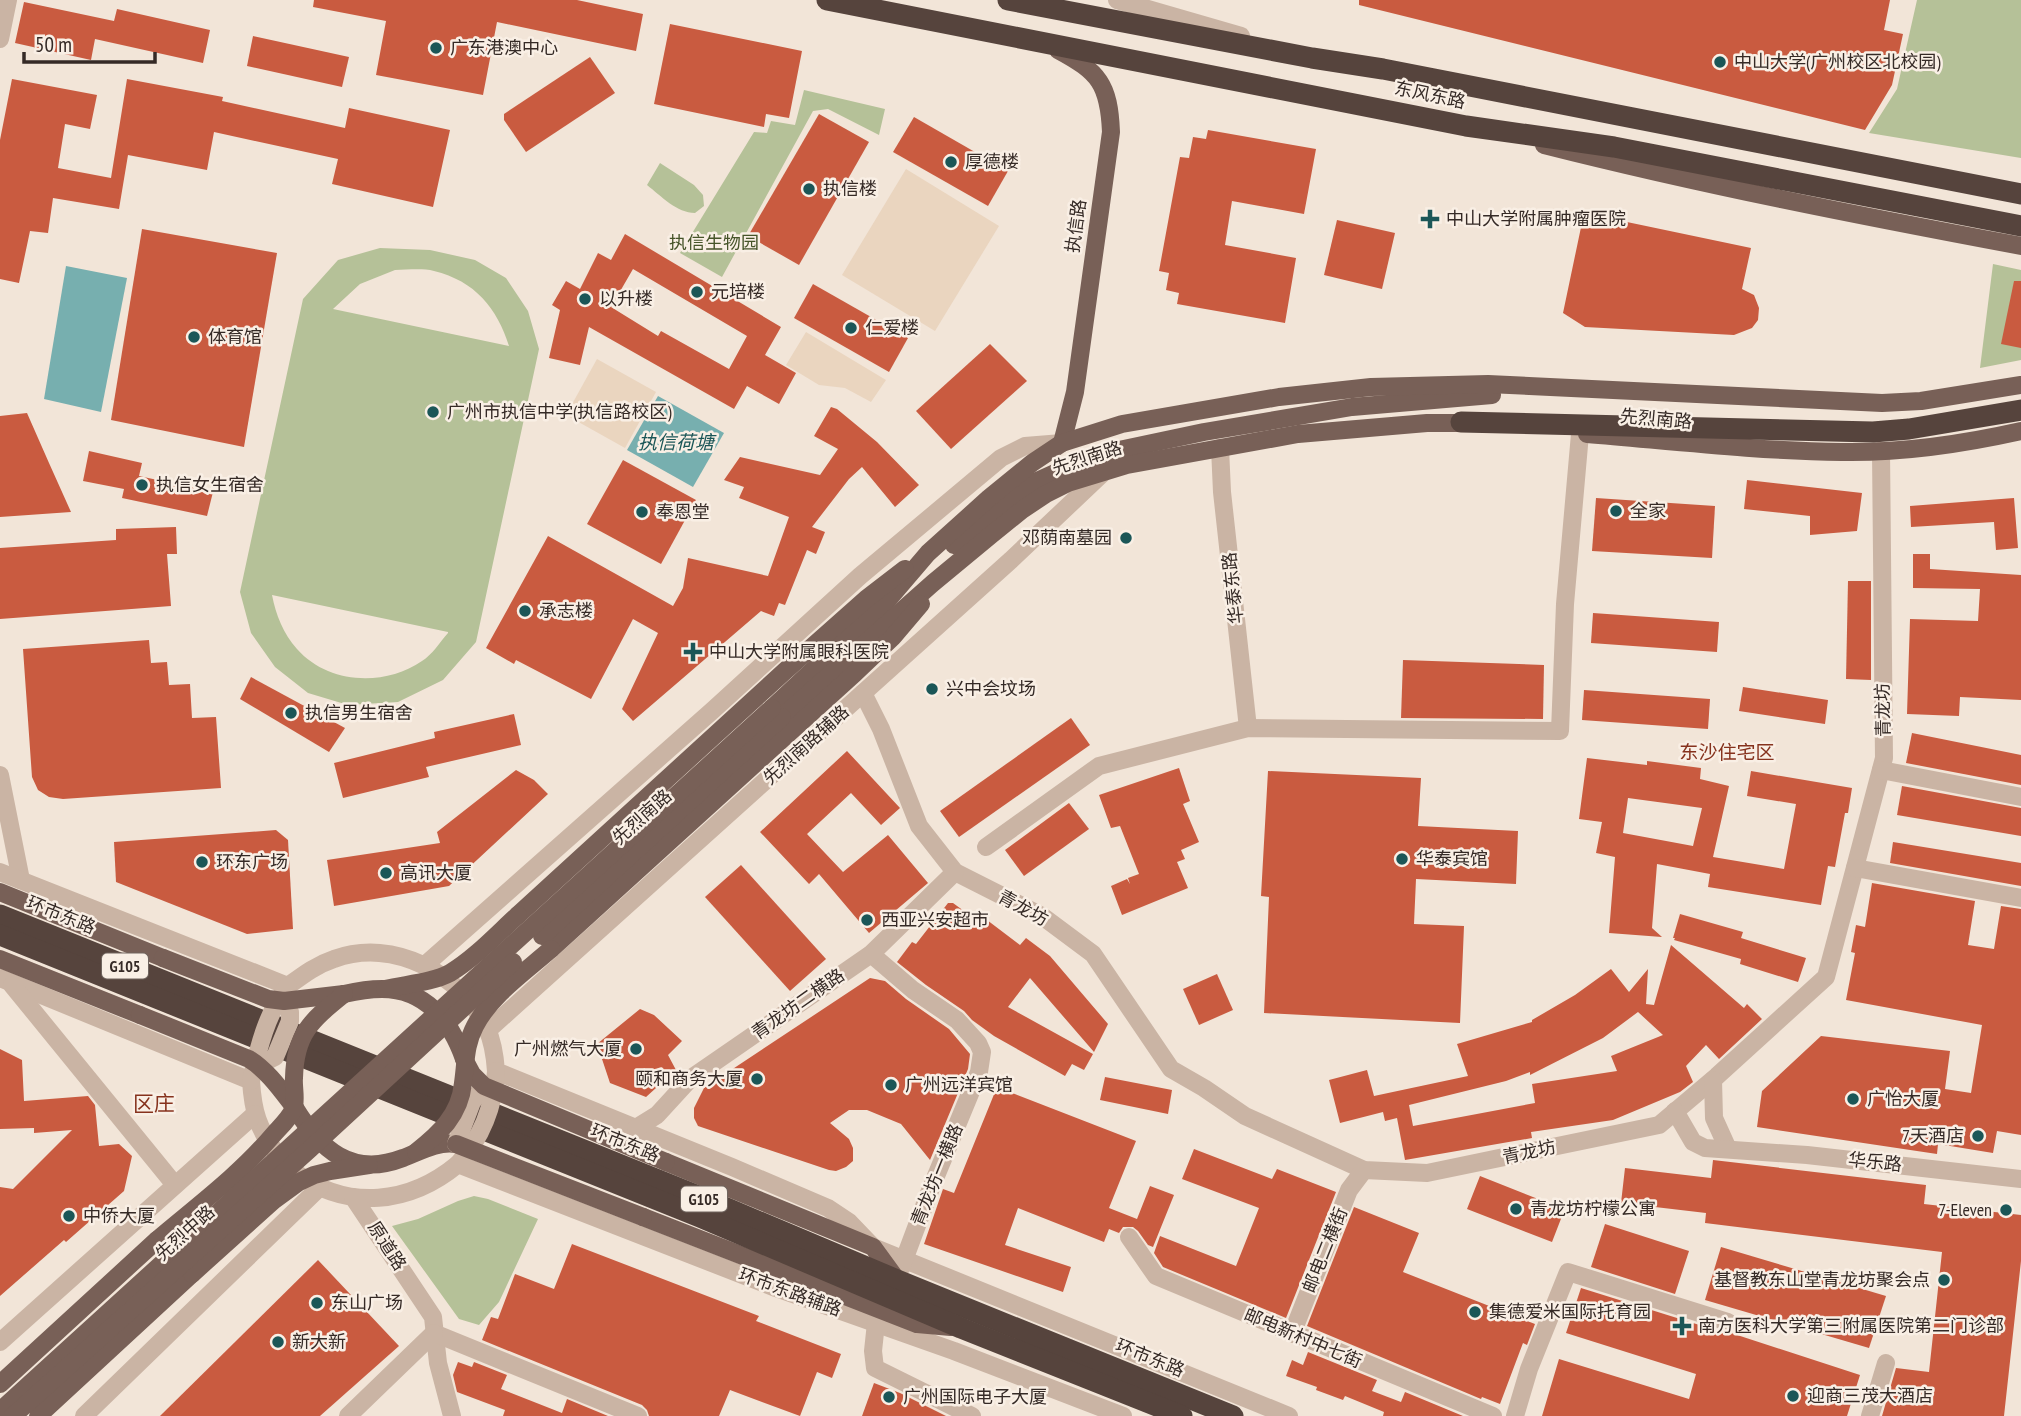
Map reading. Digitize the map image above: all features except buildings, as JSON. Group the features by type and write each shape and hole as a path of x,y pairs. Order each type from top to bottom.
{"highway":[{"name":"东风东路","path":"827,0 1466,126"},
{"name":"东风东路","path":"1008,0 1383,69 2021,194"},
{"path":"1466,126 1614,147 2021,226"},
{"path":"1461,422 1842,432 1909,429 2021,410"},
{"name":"环市东路","path":"0,915 1233,1416"},
{"name":"G105","path":"0,936 651,1197 961,1328 1182,1416"}],"main road":[{"name":"执信路","path":"1046,43 1093,72 1106,95 1111,132 1075,392 1062,443"},
{"name":"东风东路","path":"1466,126 1699,183 2021,246"},
{"name":"先烈南路","path":"777,713 887,601 928,553 989,498 1062,443 1122,424 1322,391 1424,384 1488,384 1882,403 1921,401 2021,385"},
{"name":"先烈南路","path":"887,601 1019,492 1084,460 1204,432 1352,407 1565,388"},
{"name":"先烈南路","path":"376,1079 777,713 1022,510 1068,483 1105,471 1220,448 1336,430 1461,422 1794,450 1881,451 1981,439 2021,431"},
{"path":"0,892 268,999 286,994 344,994 433,979 449,973 468,960 866,599 928,553"},
{"path":"416,1152 442,1130 456,1111 463,1090 464,1059 471,1034 485,1011 893,637 923,601 933,583"},
{"path":"0,959 230,1050 255,1073 269,1075 295,1108 307,1129 331,1152 346,1160 369,1165"},
{"path":"385,989 417,998 439,1014 456,1039 472,1074 484,1086 873,1247 897,1280"},
{"path":"0,1384 158,1240 248,1163 283,1124 295,1108 294,1066 299,1043 317,1016 344,994"},
{"name":"先烈中路","path":"0,1411 376,1079"},
{"name":"先烈中路","path":"13,1416 310,1149 376,1079"},
{"path":"38,1416 273,1201 299,1182 330,1171 394,1161 438,1145 456,1144 917,1324 961,1328"}],"street":[{"path":"0,39 8,0"},
{"path":"1122,1 1312,58"},
{"path":"986,847 1099,766 1248,728 1560,731 1565,604 1580,434"},
{"path":"425,965 860,576 1001,458 1025,446 1062,443"},
{"name":"华泰东路","path":"1220,448 1222,492 1248,728"},
{"name":"青龙坊","path":"863,693 881,729 919,826 955,873 1042,916 1093,954 1171,1069 1245,1116 1364,1170 1427,1173 1659,1125 1713,1080 1826,976 1884,758 1881,451"},
{"name":"先烈南路辅路","path":"488,1030 1012,560 1105,471"},
{"path":"1881,769 2021,797"},
{"path":"0,775 21,880"},
{"path":"1855,868 2021,898"},
{"path":"0,872 286,994"},
{"name":"青龙坊二横路","path":"636,1128 657,1115 690,1079 870,954 955,873"},
{"path":"518,915 551,949"},
{"path":"255,1073 255,1114 264,1136 279,1157 299,1175 320,1187 353,1197 388,1198 418,1190 443,1177 458,1164 482,1132 492,1104 495,1054 488,1030 457,987 425,965 401,956 357,953 310,969 286,994"},
{"name":"青龙坊一横路","path":"870,954 913,990 957,1020 982,1052 979,1073 931,1188 897,1280"},
{"path":"5,980 255,1073"},
{"path":"5,980 175,1185"},
{"path":"255,1073 275,1057 290,1021 286,994"},
{"path":"496,1071 828,1208 849,1222 873,1247 1289,1416"},
{"path":"1713,1080 1714,1118 1728,1149"},
{"path":"456,1144 472,1102 484,1086"},
{"name":"华乐路","path":"1675,1111 1693,1142 1705,1148 1807,1155 2021,1179"},
{"path":"0,1342 255,1114"},
{"name":"环市东路辅路","path":"458,1164 776,1288 954,1351 1116,1414"},
{"name":"邮电二横街","path":"1292,1334 1349,1190 1364,1170"},
{"path":"84,1416 320,1187"},
{"name":"原道路","path":"353,1197 433,1317 438,1363 452,1416"},
{"name":"邮电新村中七街","path":"1129,1237 1156,1276 1493,1416"},
{"path":"158,1240 178,1254 190,1267 192,1274"},
{"path":"1515,1416 1529,1369 1568,1272 1728,1322"},
{"path":"876,1292 954,1351"},
{"path":"917,1324 876,1323 874,1368 972,1416"},
{"path":"348,1416 434,1333 638,1416"},
{"path":"1502,1416 1525,1357 1538,1348"},
{"path":"1870,1416 1886,1363"}],"green space":[{"path":"1917,0 2021,0 2021,158 1869,133 1897,89"},
{"name":"执信生物园","path":"804,90 885,109 879,135 828,109 813,111 722,277 680,253 754,132 767,133 771,121 795,125"},
{"path":"660,163 694,185 703,195 704,206 695,213 682,210 647,185"},
{"path":"380,248 430,250 475,260 506,278 528,311 539,349 476,642 443,680 398,702 348,705 308,693 275,667 251,633 240,592 303,299 338,260","holes":["395,270 429,270 449,276 473,289 491,308 509,346 333,309 360,284","272,595 448,632 448,633 429,655 407,669 374,678 340,675 310,661 297,649 281,624"]},
{"path":"1993,264 2021,270 2021,360 1980,368"},
{"path":"474,1196 538,1219 499,1302 479,1325 459,1319 392,1226 418,1219"}],"shaded area":[{"path":"906,169 999,226 935,331 842,275"},
{"path":"806,332 886,380 871,402 845,388 819,385 786,365"},
{"path":"597,359 656,392 625,448 566,415"}],"water":[{"path":"66,266 127,278 101,412 44,399"},
{"name":"执信荷塘","path":"658,396 724,433 693,487 627,450"}],"place":[{"name":"广东港澳中心","path":"436,48"},
{"name":"中山大学(广州校区北校园)","path":"1720,62"},
{"name":"厚德楼","path":"951,162"},
{"name":"执信楼","path":"809,189"},
{"name":"中山大学附属肿瘤医院","path":"1430,219"},
{"name":"元培楼","path":"697,292"},
{"name":"以升楼","path":"585,299"},
{"name":"仁爱楼","path":"851,328"},
{"name":"体育馆","path":"194,337"},
{"name":"广州市执信中学(执信路校区)","path":"433,412"},
{"name":"执信女生宿舍","path":"142,485"},
{"name":"全家","path":"1616,511"},
{"name":"奉恩堂","path":"642,512"},
{"name":"邓荫南墓园","path":"1126,538"},
{"name":"承志楼","path":"525,611"},
{"name":"中山大学附属眼科医院","path":"693,652"},
{"name":"兴中会坟场","path":"932,689"},
{"name":"执信男生宿舍","path":"291,713"},
{"name":"华泰宾馆","path":"1402,859"},
{"name":"环东广场","path":"202,862"},
{"name":"高讯大厦","path":"386,873"},
{"name":"西亚兴安超市","path":"867,920"},
{"name":"广州燃气大厦","path":"636,1049"},
{"name":"颐和商务大厦","path":"757,1079"},
{"name":"广州远洋宾馆","path":"891,1085"},
{"name":"广怡大厦","path":"1853,1099"},
{"name":"7天酒店","path":"1978,1136"},
{"name":"青龙坊柠檬公寓","path":"1516,1209"},
{"name":"7-Eleven","path":"2006,1210"},
{"name":"中侨大厦","path":"69,1216"},
{"name":"基督教东山堂青龙坊聚会点","path":"1944,1280"},
{"name":"东山广场","path":"317,1303"},
{"name":"集德爱米国际托育园","path":"1475,1312"},
{"name":"南方医科大学第三附属医院第二门诊部","path":"1682,1326"},
{"name":"新大新","path":"278,1342"},
{"name":"迎商三茂大酒店","path":"1793,1396"},
{"name":"广州国际电子大厦","path":"889,1397"}],"district":[{"name":"东沙住宅区","path":"1727,752"},
{"name":"区庄","path":"154,1104"}]}
